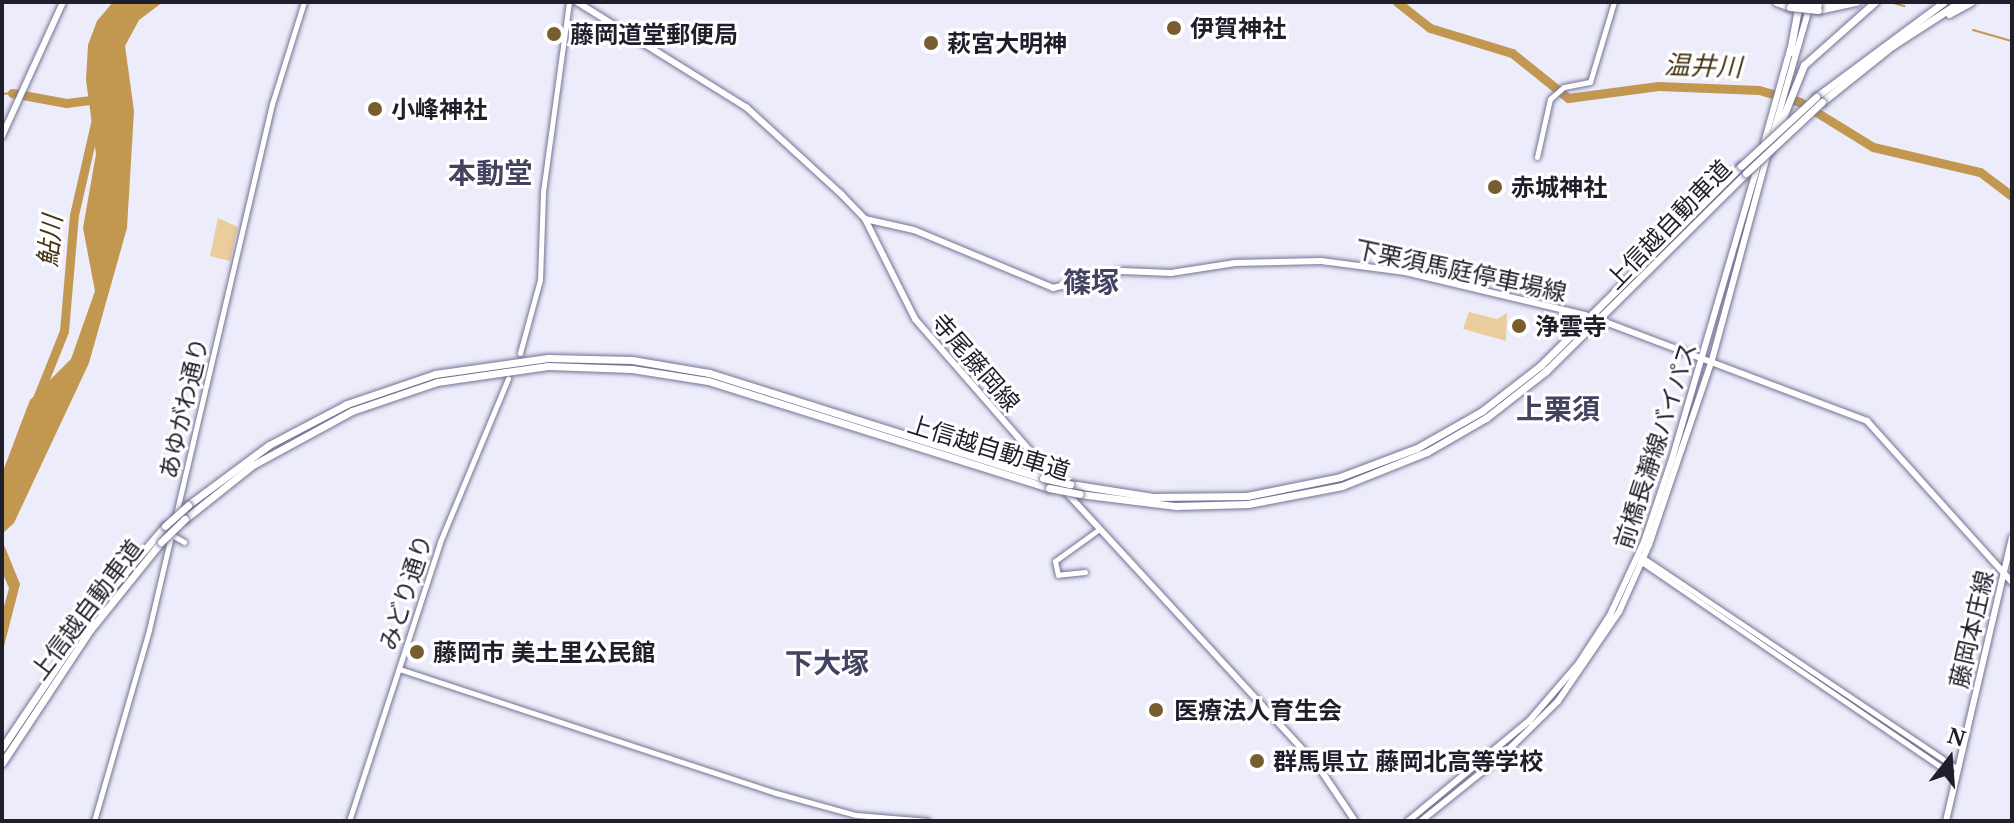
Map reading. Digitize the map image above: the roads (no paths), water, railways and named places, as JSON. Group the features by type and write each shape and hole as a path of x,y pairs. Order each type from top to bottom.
{"highway":[{"path":"1776,2 1815,6 1856,2"},
{"path":"1790,52 1801,2"},
{"path":"1815,6 1840,2"},
{"path":"1767,157 1784,91 1812,56 1875,2"},
{"name":"上信越自動車道","path":"2,748 100,602 165,526 188,505 269,445 347,404 435,374 548,358 632,360 709,373 1043,478 1178,498 1271,493 1351,474 1459,425 1560,348 1743,169 1819,100 1944,2"},
{"name":"上信越自動車道","path":"1819,100 1960,2"},
{"path":"1853,76 1971,2"},
{"name":"上信越自動車道","path":"2,763 90,630 161,542 253,465 352,411 437,382 548,366 632,369 708,381 1049,488 1176,506 1273,501 1364,479 1467,430 1564,355 1743,169"}],"main road":[{"path":"2,136 63,2"},
{"name":"寺尾藤岡線","path":"577,2 746,107 865,219 915,319 1098,530 1318,766 1355,821"},
{"path":"1784,91 1815,6"},
{"path":"1784,91 1790,52"},
{"name":"前橋長瀞線バイパス","path":"1708,358 1781,100"},
{"name":"前橋長瀞線バイパス","path":"1421,821 1503,755 1558,701 1605,635 1641,559 1708,358 1767,157"},
{"name":"下栗須馬庭停車場線","path":"865,219 914,230 1053,288 1122,271 1171,273 1235,263 1321,261 1405,272 1586,315"},
{"path":"1608,323 1708,358 1873,426 2012,582"},
{"name":"藤岡本庄線","path":"1946,821 2012,538"},
{"name":"前橋長瀞線バイパス","path":"1408,821 1510,739 1548,700 1594,641 1641,559"}],"street":[{"name":"あゆがわ通り","path":"94,821 149,630 272,104 304,2"},
{"path":"520,353 539,285 543,192 569,2"},
{"path":"1537,157 1547,105 1558,92 1590,82 1614,2"},
{"name":"みどり通り","path":"349,821 441,539 508,379"},
{"path":"1085,572 1058,575 1055,561 1098,530"},
{"path":"171,534 184,542"},
{"path":"1641,559 1956,773"},
{"path":"399,669 776,793 856,815 928,821"}],"waterway":[{"name":"温井川","path":"1397,2 1430,28 1512,53 1568,98 1658,86 1759,90 1800,102 1873,147 1980,172 2012,196"},
{"path":"1890,2 1904,6"},
{"path":"1973,30 2011,41"},
{"path":"2,94 12,93"},
{"path":"12,93 66,103 100,99"},
{"name":"鮎川","path":"38,396 64,331 74,215 96,119"}],"place":[{"name":"伊賀神社","path":"1174,28"},
{"name":"藤岡道堂郵便局","path":"554,34"},
{"name":"萩宮大明神","path":"931,43"},
{"name":"小峰神社","path":"375,109"},
{"name":"赤城神社","path":"1495,187"},
{"name":"浄雲寺","path":"1519,326"},
{"name":"藤岡市 美土里公民館","path":"417,652"},
{"name":"医療法人育生会","path":"1156,710"},
{"name":"群馬県立 藤岡北高等学校","path":"1257,761"}],"district":[{"name":"本動堂","path":"490,172"},
{"name":"篠塚","path":"1091,281"},
{"name":"上栗須","path":"1558,408"},
{"name":"下大塚","path":"827,662"}]}
